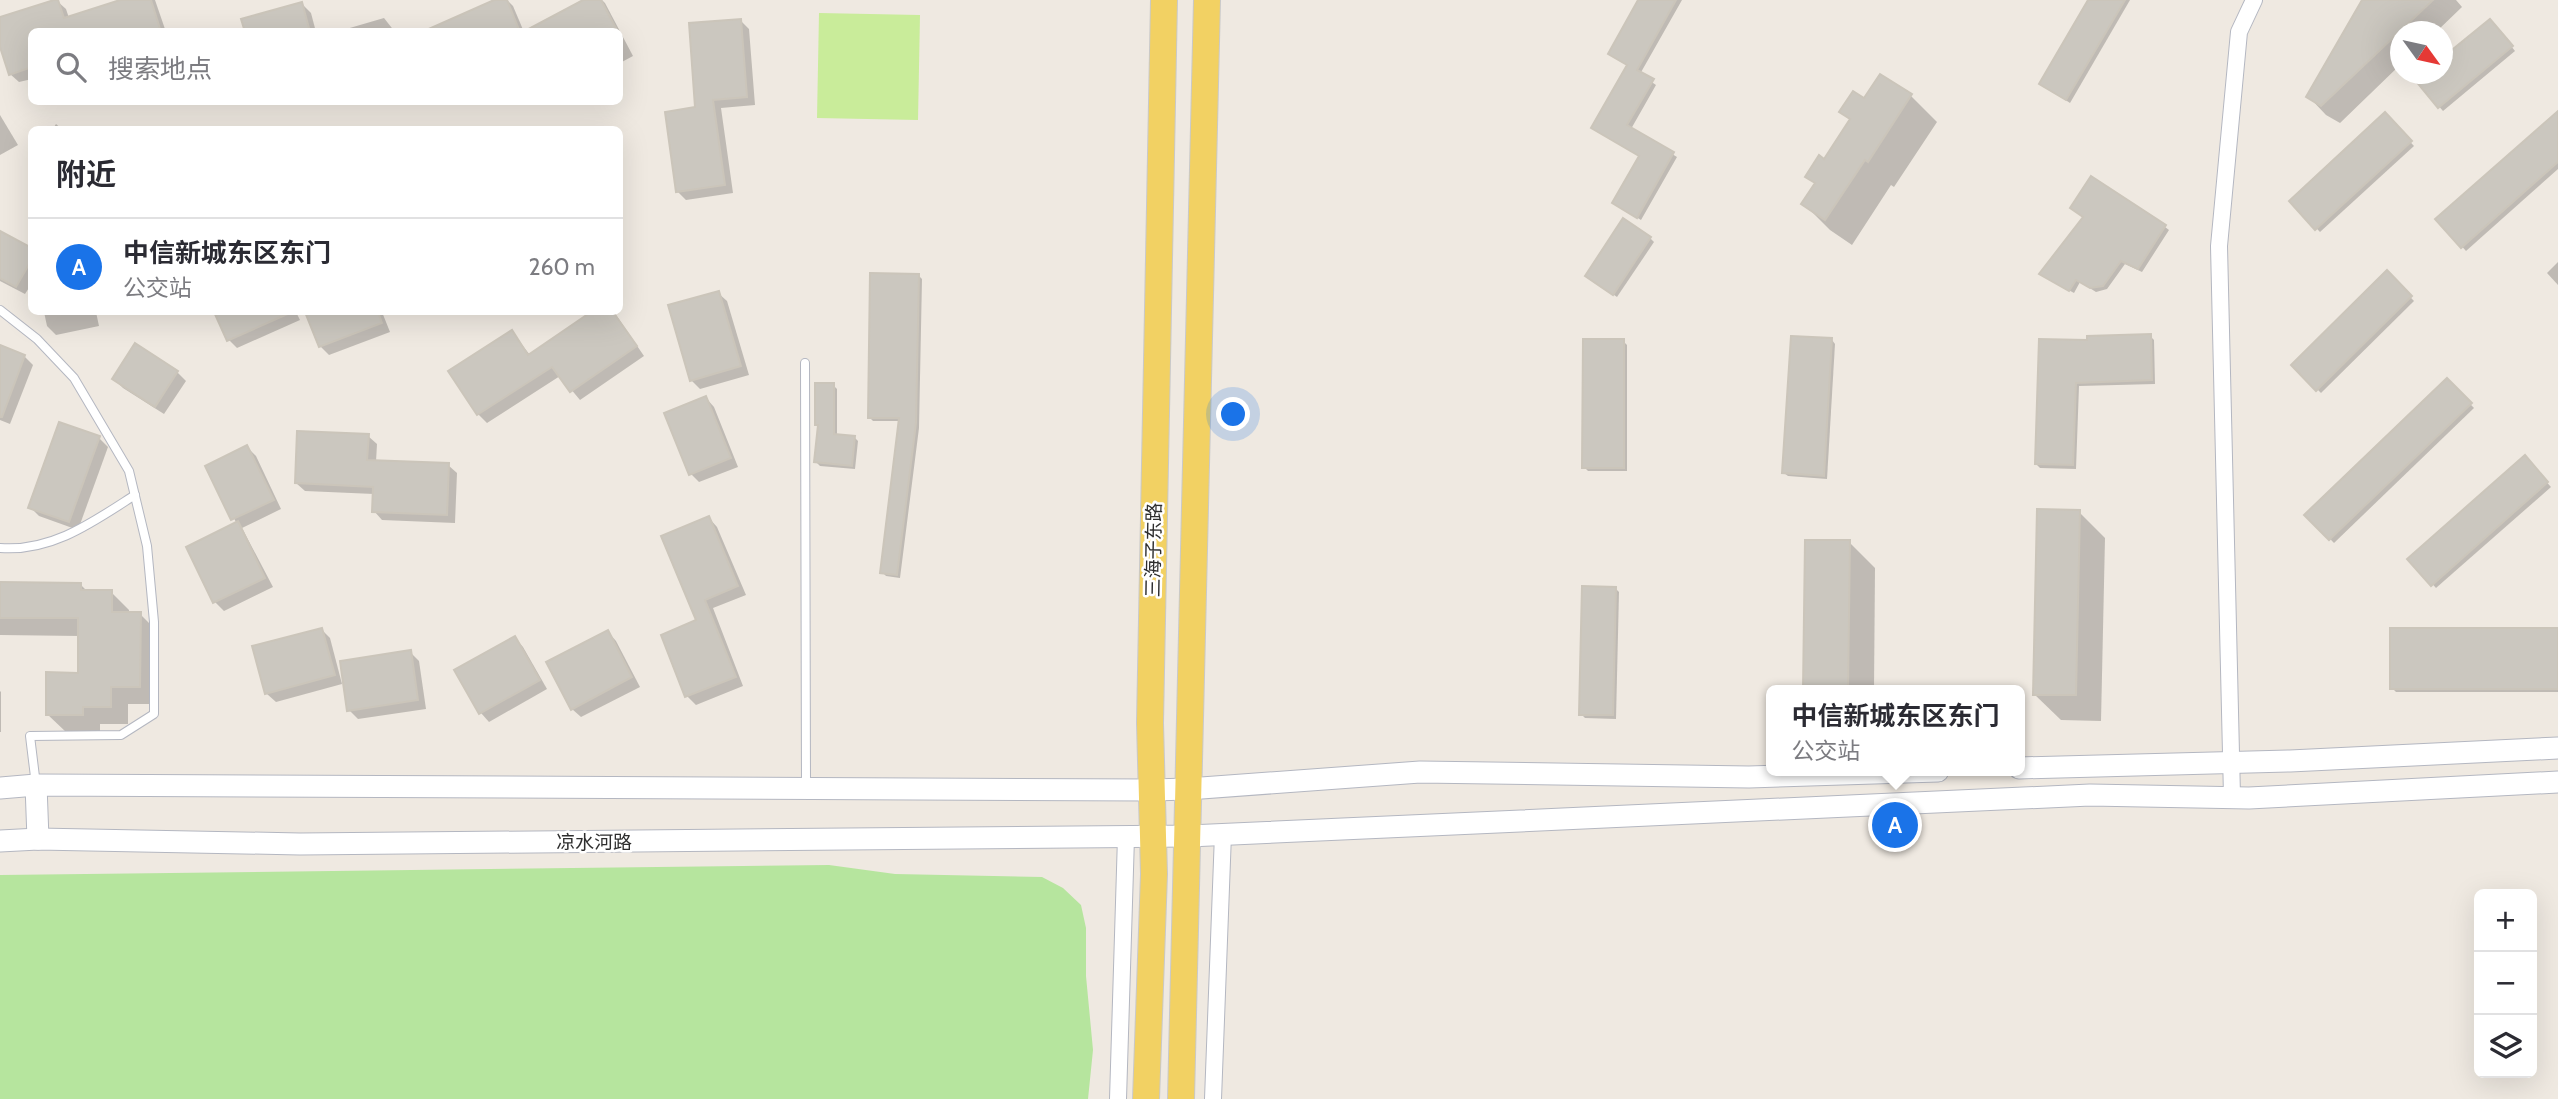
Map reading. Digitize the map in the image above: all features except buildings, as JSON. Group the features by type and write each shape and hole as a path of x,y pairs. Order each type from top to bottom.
{"main road":[{"name":"三海子东路","path":"1146,1099 1154,874 1150,723 1164,0"},
{"path":"1181,1099 1207,0"}],"street":[{"path":"2232,796 2219,246 2239,32 2254,0"},
{"path":"2025,768 2290,761 2558,748"},
{"path":"0,788 36,785 1152,790 1420,772 1780,776"},
{"name":"凉水河路","path":"0,841 38,839 300,844 1153,837 2090,795 2249,798 2558,782"},
{"path":"36,785 38,839"},
{"path":"1212,1097 1223,834"},
{"path":"1119,1097 1126,837"}],"lane":[{"path":"0,310 37,339 74,378 129,471 147,546 154,622 154,714 121,735 30,736 36,785"},
{"path":"805,363 807,790"},
{"path":"0,548 13,550 51,542 85,528 135,495"}],"green space":[{"path":"819,13 920,15 918,120 817,118"},
{"path":"829,865 895,874 1042,877 1063,888 1081,905 1086,928 1086,976 1093,1050 1088,1099 0,1099 0,875"}],"place":[{"name":"中信新城东区东门","path":"1895,825"}]}
